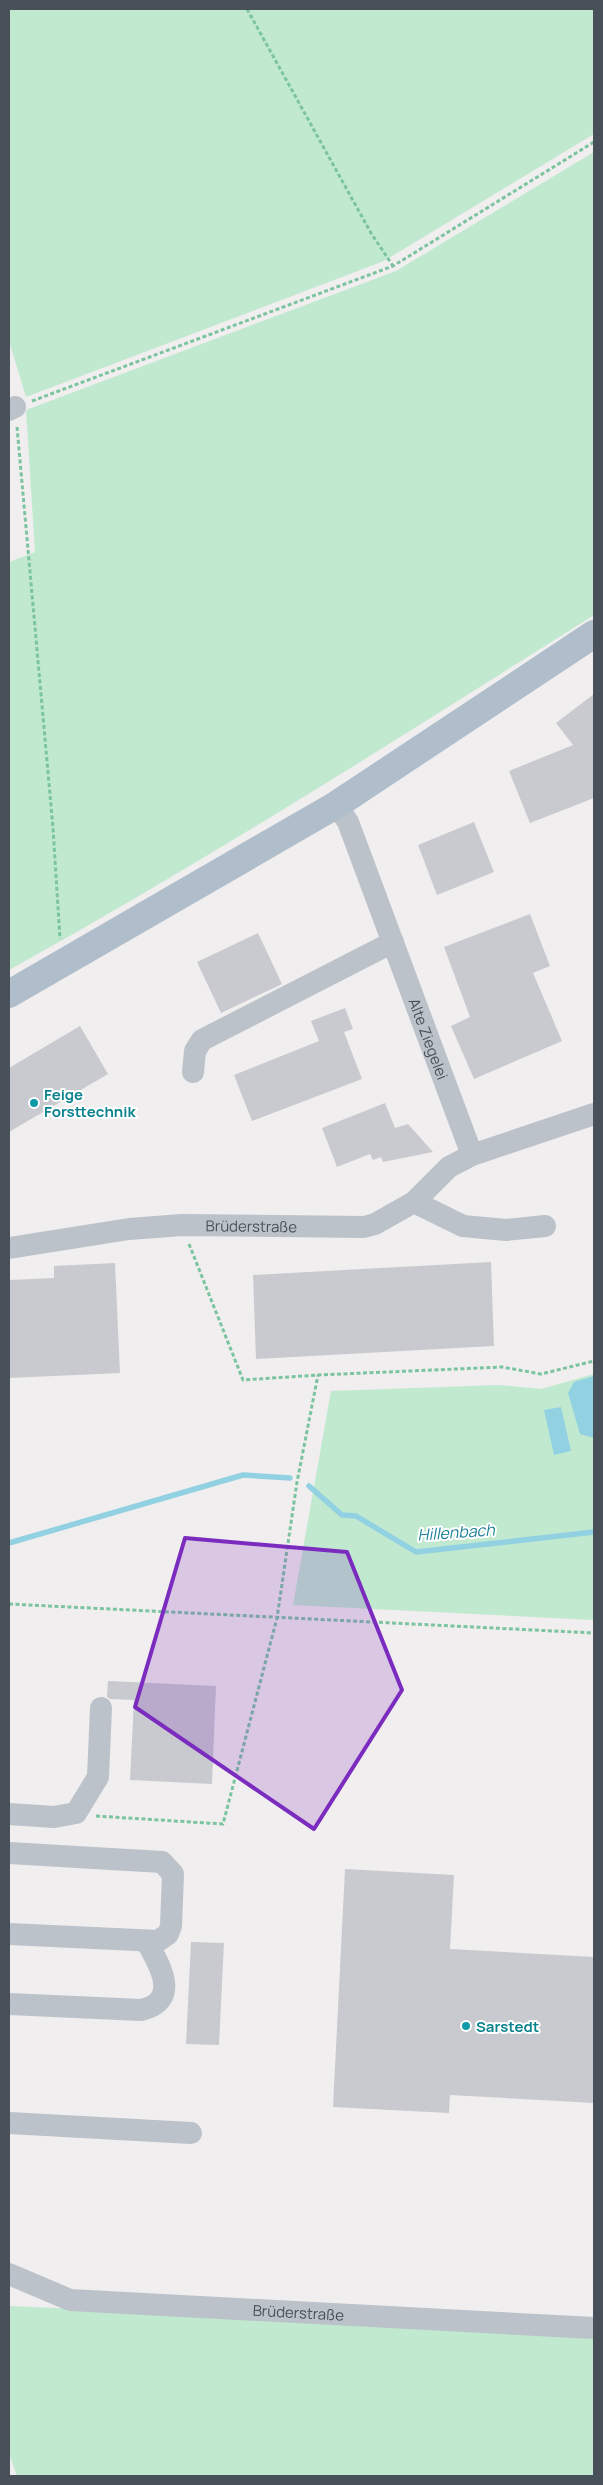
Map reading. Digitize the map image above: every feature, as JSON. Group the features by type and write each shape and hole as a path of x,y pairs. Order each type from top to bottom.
{"main road":[{"path":"9,994 61,962 336,805 594,634"}],"street":[{"name":"Alte Ziegelei","path":"336,805 348,822 472,1156"},
{"path":"193,1072 195,1051 202,1040 392,942"},
{"path":"472,1156 594,1114"},
{"name":"Brüderstraße","path":"9,1248 128,1229 182,1225 364,1227 374,1224 414,1202 450,1166 472,1156"},
{"path":"414,1202 463,1226 506,1230 545,1226"},
{"path":"9,1814 54,1817 76,1813 98,1777 101,1708"},
{"path":"9,1853 162,1862 166,1864 173,1874 171,1926 164,1938 158,1941 9,1934"},
{"path":"9,2004 141,2010 148,2008 156,2003 165,1984 162,1969 146,1941"},
{"path":"9,2123 191,2133"},
{"name":"Brüderstraße","path":"9,2274 70,2300 594,2328"}],"path":[{"path":"247,9 371,234 393,266"},
{"path":"61,962 53,828 12,408 393,266 594,142"},
{"path":"182,1225 244,1380 318,1374 502,1367 541,1374 594,1361"},
{"path":"69,1814 223,1824 277,1618 297,1482 318,1374"},
{"path":"9,1604 594,1633"}],"highlighted area":[{"path":"185,1538 347,1552 402,1690 314,1829 135,1707"}],"green space":[{"path":"9,9 594,9 594,134 384,261 26,397 9,341"},
{"path":"594,152 594,615 377,752 231,841 9,970 9,562 35,552 26,410 396,271"},
{"path":"594,1374 594,1620 293,1605 331,1391 499,1385 541,1389"},
{"path":"9,2306 594,2331 594,2476 17,2476 9,2453"}],"water":[{"path":"594,1376 594,1438 580,1434 568,1393 574,1382"},
{"path":"561,1407 571,1451 554,1455 544,1410"}],"building":[{"path":"594,694 594,798 530,823 509,771 573,745 556,723"},
{"path":"474,822 494,872 437,895 418,845"},
{"path":"530,914 550,966 533,973 562,1041 474,1079 451,1026 470,1017 444,947"},
{"path":"258,933 282,984 221,1013 197,962"},
{"path":"345,1008 353,1029 344,1032 362,1079 252,1121 234,1075 319,1041 311,1021"},
{"name":"Feige Forsttechnik","path":"80,1026 108,1074 9,1132 9,1068"},
{"path":"385,1103 395,1128 408,1124 433,1152 383,1162 381,1157 373,1160 370,1154 337,1167 322,1128"},
{"path":"491,1262 494,1346 256,1359 253,1275"},
{"path":"115,1263 120,1373 9,1378 9,1280 54,1278 54,1266"},
{"path":"108,1681 216,1686 212,1784 130,1780 134,1700 110,1699 107,1697"},
{"name":"Sarstedt","path":"345,1869 454,1875 450,1949 594,1957 594,2103 450,2095 449,2113 333,2107"},
{"path":"191,1942 224,1943 219,2045 186,2044"}],"waterway":[{"name":"Hillenbach","path":"9,1543 243,1475 290,1478"},
{"name":"Hillenbach","path":"309,1486 342,1515 356,1516 416,1552 594,1532"}],"place":[{"name":"Feige Forsttechnik","path":"34,1103"},
{"name":"Sarstedt","path":"466,2026"}]}
